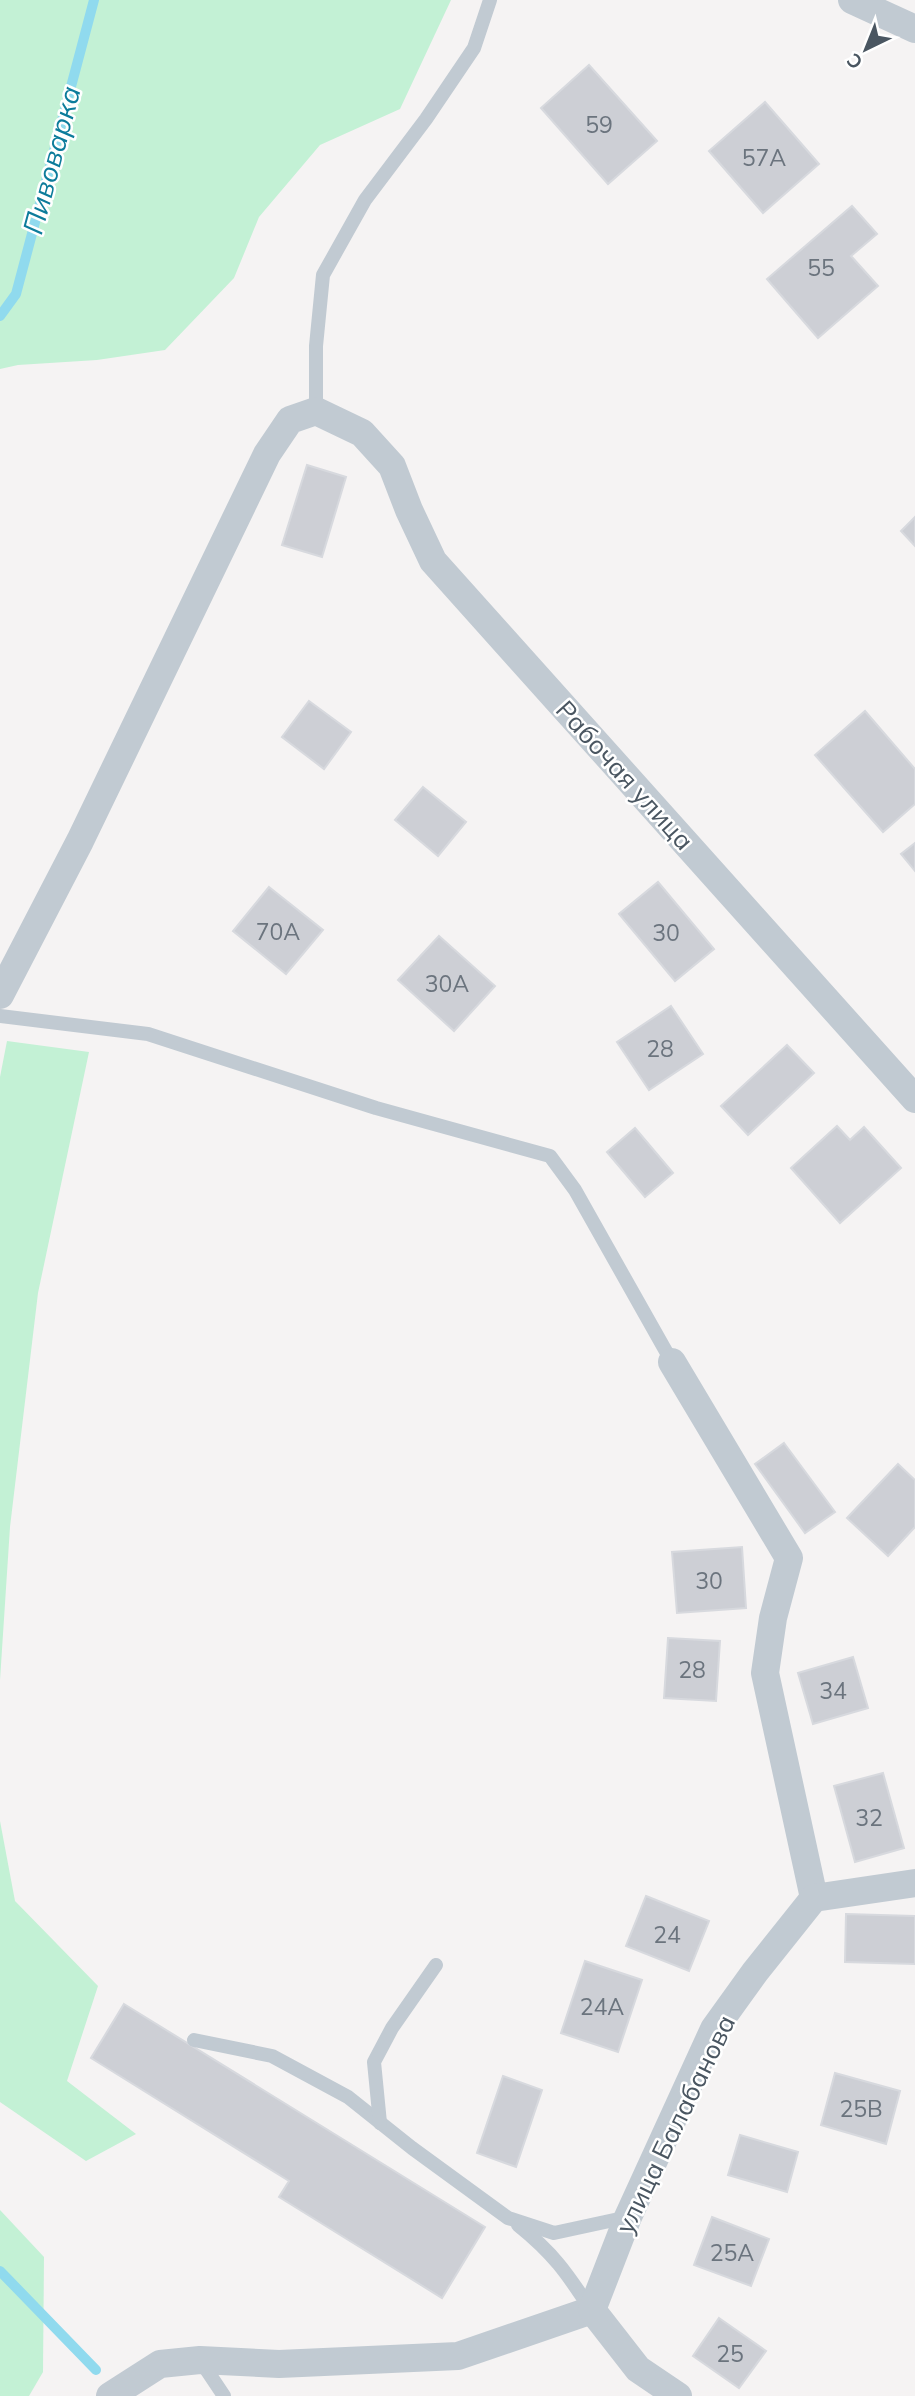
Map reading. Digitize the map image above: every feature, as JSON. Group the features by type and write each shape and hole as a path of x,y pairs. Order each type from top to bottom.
{"street":[{"path":"852,0 915,29"},
{"name":"Рабочая улица","path":"316,411 362,433 392,466 433,561 915,1099"},
{"path":"0,995 80,841 267,454 290,420 316,411"},
{"path":"672,1362 789,1558 773,1618 765,1673 814,1898 915,1883"},
{"name":"улица Балабанова","path":"592,2311 628,2217 714,2029 814,1898"},
{"path":"110,2396 160,2364 200,2360 279,2364 458,2356 592,2311 638,2369 678,2396"}],"lane":[{"path":"316,411 316,346 323,275 365,200 426,119 474,48 490,0"},
{"path":"0,1016 148,1034 376,1108 550,1156 575,1190 672,1362"},
{"path":"380,2123 374,2062 392,2028 436,1965"},
{"path":"194,2039 272,2056 348,2097 544,2246 566,2271 592,2311"},
{"path":"508,2218 554,2233 628,2217"},
{"path":"200,2360 224,2396"}],"green space":[{"path":"0,0 451,0 400,109 320,145 259,217 234,278 165,350 97,360 18,365 0,369"},
{"path":"7,1041 89,1052 38,1293 10,1527 0,1680 0,1077"},
{"path":"0,1821 15,1901 98,1986 67,2081 136,2134 86,2161 0,2102"},
{"path":"0,2210 44,2257 43,2372 29,2396 0,2396"}],"building":[{"path":"589,65 657,141 608,184 541,108"},
{"path":"765,102 819,164 763,213 709,151"},
{"path":"852,206 877,234 851,256 878,286 818,338 767,279"},
{"path":"307,465 346,477 322,557 282,545"},
{"path":"915,517 915,546 901,531"},
{"path":"309,701 351,732 324,769 282,737"},
{"path":"865,711 915,769 915,804 883,832 815,755"},
{"path":"423,787 466,822 438,856 395,820"},
{"path":"915,843 915,871 901,854"},
{"path":"658,882 714,949 675,981 619,914"},
{"path":"269,887 323,930 286,974 233,931"},
{"path":"439,936 495,986 454,1031 398,980"},
{"path":"671,1006 703,1054 649,1090 617,1042"},
{"path":"787,1045 814,1073 748,1135 721,1106"},
{"path":"837,1126 850,1140 864,1127 901,1168 840,1223 791,1168"},
{"path":"635,1128 673,1173 645,1197 607,1152"},
{"path":"784,1443 835,1512 805,1533 755,1464"},
{"path":"898,1464 915,1480 915,1527 888,1556 847,1518"},
{"path":"742,1547 746,1608 677,1613 672,1552"},
{"path":"668,1638 720,1641 716,1701 664,1698"},
{"path":"853,1657 868,1708 813,1724 798,1673"},
{"path":"883,1773 904,1848 855,1862 834,1786"},
{"path":"646,1896 709,1921 689,1971 626,1946"},
{"path":"846,1914 915,1916 915,1964 845,1962"},
{"path":"585,1961 642,1980 618,2052 561,2033"},
{"path":"124,2004 485,2227 442,2298 279,2197 289,2181 91,2058"},
{"path":"835,2073 900,2091 886,2144 821,2125"},
{"path":"503,2076 542,2090 516,2167 477,2153"},
{"path":"740,2135 798,2152 787,2192 728,2175"},
{"path":"712,2217 769,2239 751,2286 694,2265"},
{"path":"719,2318 766,2351 739,2388 693,2356"}],"waterway":[{"name":"Пивоварка","path":"0,316 16,294 94,0"},
{"name":"Пивоварка","path":"0,2271 96,2370"}]}
